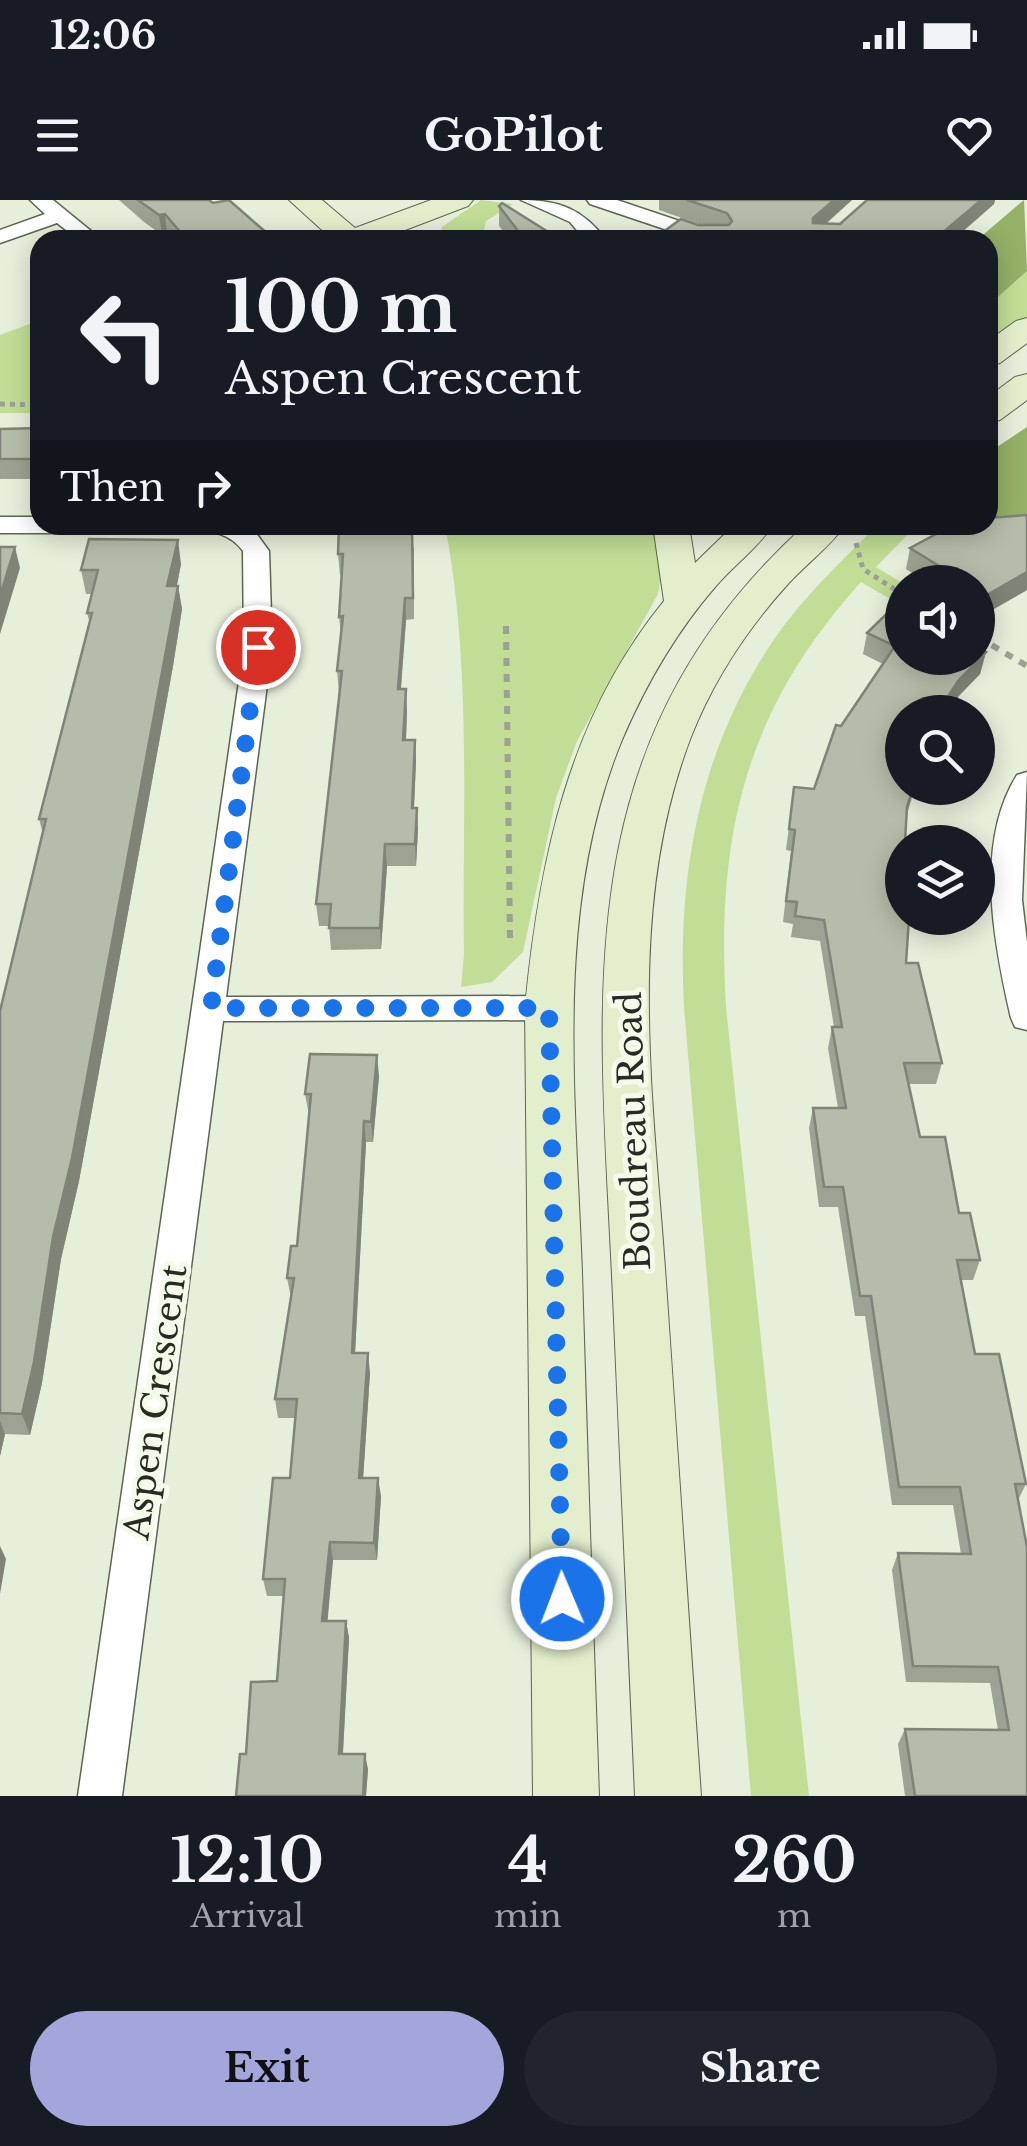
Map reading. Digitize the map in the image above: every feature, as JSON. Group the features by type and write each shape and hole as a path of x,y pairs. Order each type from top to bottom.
{"main road":[{"path":"304,200 339,230"},
{"path":"356,200 392,230"},
{"path":"404,230 458,200"},
{"path":"998,349 1027,328"},
{"path":"998,406 1027,384"},
{"path":"672,535 682,600"},
{"path":"566,1796 549,1008 554,928 564,862 592,760 636,666 682,600 744,535"},
{"name":"Boudreau Road","path":"668,1796 627,1068 630,898 658,771 697,680 747,604 828,537"}],"street":[{"path":"40,200 80,230"},
{"path":"531,200 577,218 587,230"},
{"path":"596,200 687,230"},
{"path":"0,237 61,215"},
{"path":"0,526 30,526"},
{"name":"Aspen Crescent","path":"100,1796 211,1008 260,619 258,561 252,542 242,535"},
{"path":"1027,782 1014,822 1004,879 1007,936 1027,1018"},
{"path":"211,1008 549,1008"}],"path":[{"path":"0,404 30,405"},
{"path":"828,537 885,583"},
{"path":"506,626 510,954"},
{"path":"995,647 1027,666"}],"green space":[{"path":"481,200 513,204 486,221 484,230 441,230"},
{"path":"1024,200 1027,271 998,297 998,230 989,230"},
{"path":"1027,271 1027,317 998,338 998,297"},
{"path":"30,324 30,413 0,413 0,335"},
{"path":"1027,427 1027,514 998,518 998,446"},
{"path":"447,535 659,535 663,562 658,594 577,741 556,798 523,952 492,982 461,987 462,685"},
{"path":"867,535 907,535 876,567 885,573 885,596 861,582 789,679 764,729 746,779 733,832 726,887 726,1007 809,1796 751,1796 683,958 690,861 711,768 749,680 798,608"}],"building":[{"path":"138,200 229,200 263,230 179,230 165,214 159,215"},
{"path":"687,200 834,200 813,218 813,223 840,224 867,200 981,200 946,230 666,230 681,219 698,225 729,225 732,221 727,213"},
{"path":"502,203 545,230 517,230 499,206"},
{"path":"30,428 30,459 0,459 0,429"},
{"path":"1027,515 1027,572 995,590 995,565 937,565 910,548 934,535 998,535 998,517"},
{"path":"339,535 412,535 413,598 405,598 398,689 406,689 403,740 415,740 415,844 385,844 380,928 329,928 331,904 316,904 342,671 337,671 343,616 339,617 343,554 338,554"},
{"path":"89,539 178,540 167,586 178,586 72,1158 53,1237 34,1362 22,1414 0,1413 0,1011 46,819 39,819 92,613 87,613 98,570 81,570"},
{"path":"0,547 15,547 0,596"},
{"path":"885,616 885,641 867,633"},
{"path":"885,661 885,675 964,675 949,695 885,695 885,805 908,805 906,825 885,825 885,935 908,935 906,963 918,963 942,1063 904,1063 920,1137 945,1137 959,1213 970,1213 980,1260 957,1260 975,1354 999,1354 1026,1484 1015,1484 1027,1547 1027,1796 915,1796 905,1729 1009,1730 998,1667 913,1666 898,1553 971,1554 960,1487 899,1487 871,1296 860,1296 843,1187 824,1187 813,1108 846,1108 832,1027 842,1027 824,920 795,916 797,902 786,901 795,830 789,829 794,787 814,789 836,725 841,726"},
{"path":"310,1054 377,1055 371,1122 364,1121 352,1353 368,1353 359,1478 378,1478 374,1543 330,1542 322,1621 346,1621 339,1754 365,1754 363,1796 236,1796 240,1754 246,1754 251,1682 277,1681 285,1579 263,1579 273,1478 290,1478 297,1399 275,1399 294,1278 287,1278 291,1246 297,1246 311,1094 305,1094"}],"route":[{"path":"258,647 211,1008 549,1008 562,1599"}]}
